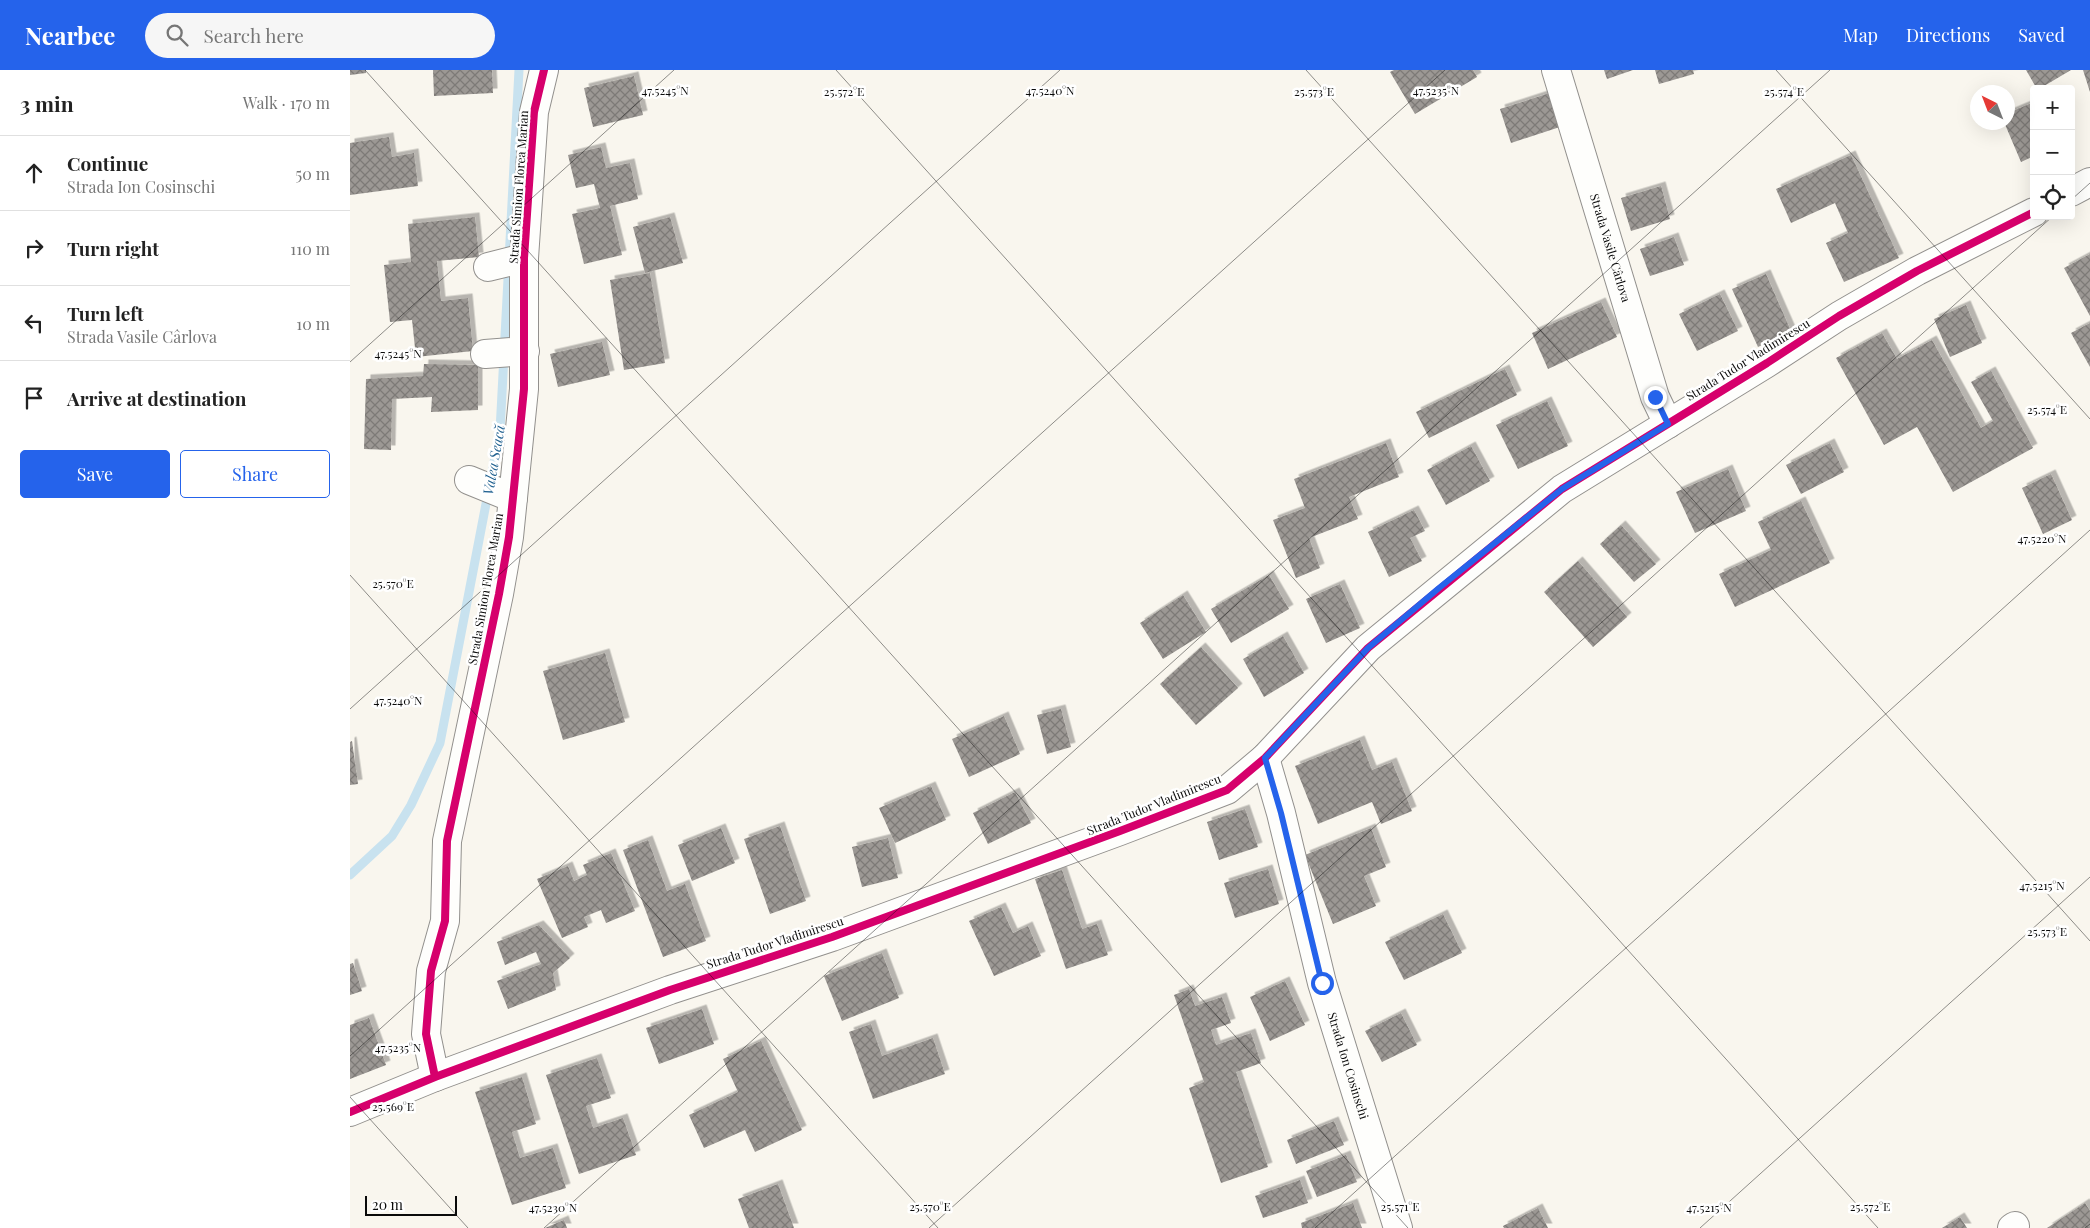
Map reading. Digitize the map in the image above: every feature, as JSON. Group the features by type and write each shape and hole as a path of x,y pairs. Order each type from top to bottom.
{"street":[{"name":"Strada Simion Florea Marian","path":"435,1077 426,1034 431,971 445,921 447,841 499,594 506,495 524,389 524,258 534,112 544,70"},
{"name":"Strada Vasile Cârlova","path":"1556,70 1655,397 1668,424"},
{"path":"2075,190 2090,182"},
{"name":"Strada Tudor Vladimirescu","path":"350,1112 435,1077 670,990 832,937 1120,832 1226,790 1265,758 1368,648 1562,489 1838,316 1917,271 2030,214"},
{"path":"488,267 524,258"},
{"path":"485,354 525,351"},
{"path":"469,480 506,495"},
{"name":"Strada Ion Cosinschi","path":"1265,758 1281,813 1322,983 1398,1228"}],"building":[{"path":"350,70 366,70 366,73 350,75"},
{"path":"433,70 492,70 493,93 434,96"},
{"path":"1394,70 1473,70 1477,77 1415,114 1390,72"},
{"path":"1604,70 1633,70 1607,79"},
{"path":"1655,70 1693,70 1694,74 1659,84"},
{"path":"2026,70 2071,70 2046,85 2035,85"},
{"path":"2083,70 2090,70 2090,92"},
{"path":"634,76 643,115 593,127 584,88"},
{"path":"1556,91 1566,125 1511,143 1500,109"},
{"path":"2030,104 2030,158 2021,162 2007,130 2015,130 2015,110"},
{"path":"389,137 392,157 414,153 418,186 350,195 350,143"},
{"path":"601,147 606,168 630,163 638,199 610,206 622,255 584,264 572,214 600,208 594,184 576,188 568,155"},
{"path":"1851,155 1899,258 1844,282 1826,243 1848,233 1835,203 1791,223 1776,189"},
{"path":"1661,186 1670,219 1631,231 1621,198"},
{"path":"475,217 479,257 437,261 441,301 468,298 473,351 416,357 412,320 390,322 384,265 411,262 408,224"},
{"path":"670,217 683,263 645,273 633,227"},
{"path":"1674,237 1684,265 1650,276 1640,249"},
{"path":"2090,254 2090,316 2064,268"},
{"path":"650,273 665,363 624,370 610,280"},
{"path":"1766,274 1791,331 1758,347 1732,289"},
{"path":"1720,294 1738,331 1697,351 1679,314"},
{"path":"1601,302 1617,337 1548,369 1532,333"},
{"path":"1966,305 1982,343 1950,357 1934,319"},
{"path":"2090,323 2090,367 2071,333"},
{"path":"1882,333 1897,359 1932,340 1981,428 1993,421 1971,382 1991,371 2033,448 1953,492 1917,427 1884,445 1836,358"},
{"path":"602,342 610,375 558,387 550,354"},
{"path":"424,364 478,365 478,410 431,412 432,397 392,399 391,450 364,449 366,379 423,376"},
{"path":"1505,369 1517,395 1429,438 1416,412"},
{"path":"1547,401 1568,446 1518,469 1496,425"},
{"path":"1386,443 1399,477 1349,497 1358,519 1309,538 1320,568 1296,578 1273,520 1305,508 1294,479"},
{"path":"1830,443 1844,472 1801,494 1786,465"},
{"path":"1471,446 1490,481 1446,505 1427,470"},
{"path":"1728,469 1746,511 1695,533 1676,492"},
{"path":"2051,474 2072,520 2043,534 2022,488"},
{"path":"1801,501 1830,563 1735,607 1719,574 1771,550 1758,522"},
{"path":"1414,510 1425,531 1410,538 1422,561 1389,577 1368,532"},
{"path":"1621,525 1656,564 1634,582 1600,544"},
{"path":"1578,561 1627,617 1593,647 1544,592"},
{"path":"1269,575 1289,609 1231,643 1211,609"},
{"path":"1340,584 1360,628 1326,643 1306,599"},
{"path":"1183,595 1206,632 1163,659 1140,623"},
{"path":"1283,636 1304,673 1264,697 1243,659"},
{"path":"1201,647 1238,688 1196,725 1160,684"},
{"path":"605,653 625,722 563,740 543,671"},
{"path":"1061,709 1071,747 1047,754 1037,715"},
{"path":"1004,716 1020,754 969,777 952,739"},
{"path":"1360,740 1372,770 1392,762 1412,811 1381,824 1372,802 1318,824 1295,766"},
{"path":"352,741 358,784 350,785 350,742"},
{"path":"931,786 946,820 895,843 879,808"},
{"path":"1015,792 1031,823 988,844 973,813"},
{"path":"1245,809 1258,847 1219,860 1207,822"},
{"path":"780,826 806,901 770,914 744,839"},
{"path":"721,828 735,863 692,881 678,845"},
{"path":"1371,828 1386,867 1364,876 1376,906 1333,924 1305,855"},
{"path":"888,838 898,878 862,887 852,847"},
{"path":"648,840 667,891 685,884 706,941 663,957 623,850"},
{"path":"611,853 635,911 606,923 601,910 584,917 588,927 562,938 537,879 568,866 574,881 587,875 583,865"},
{"path":"1268,869 1279,904 1235,918 1224,883"},
{"path":"1062,870 1082,929 1097,924 1108,955 1066,969 1035,879"},
{"path":"1001,907 1013,933 1028,926 1041,956 994,976 969,921"},
{"path":"1443,914 1462,953 1404,980 1385,942"},
{"path":"539,925 570,958 553,973 556,990 508,1009 497,981 541,964 536,952 505,965 497,942"},
{"path":"882,953 899,998 842,1021 824,976"},
{"path":"353,963 362,991 350,995 350,964"},
{"path":"1285,981 1305,1025 1270,1041 1250,997"},
{"path":"1189,989 1195,1006 1222,997 1231,1023 1211,1030 1216,1045 1251,1033 1261,1063 1236,1072 1268,1167 1221,1183 1189,1088 1204,1082 1174,995"},
{"path":"702,1009 714,1044 659,1064 646,1028"},
{"path":"1401,1013 1417,1045 1382,1062 1365,1031"},
{"path":"369,1018 386,1065 350,1079 350,1025"},
{"path":"871,1024 882,1056 933,1038 945,1074 873,1099 849,1032"},
{"path":"761,1041 802,1130 755,1152 745,1130 704,1148 689,1115 738,1092 723,1059"},
{"path":"597,1058 611,1098 586,1106 593,1128 623,1118 636,1155 579,1174 546,1075"},
{"path":"522,1077 536,1124 512,1132 520,1158 553,1148 566,1188 512,1205 475,1092"},
{"path":"1334,1121 1344,1145 1296,1164 1287,1140"},
{"path":"1346,1155 1357,1182 1317,1197 1306,1171"},
{"path":"1300,1180 1308,1203 1263,1218 1255,1196"},
{"path":"778,1184 794,1228 749,1228 738,1199"},
{"path":"1353,1203 1362,1228 1302,1228 1301,1223"},
{"path":"2085,1203 2090,1211 2090,1228 2047,1228"},
{"path":"1538,1208 1548,1228 1504,1228 1503,1226"},
{"path":"1960,1217 1967,1228 1942,1228"},
{"path":"564,1220 567,1228 545,1228"}],"waterway":[{"name":"Valea Seacă","path":"350,875 392,836 411,805 440,743 500,431 519,70"}],"cycle path":[{"path":"435,1077 426,1034 431,971 445,921 447,841 499,594 509,537 524,389 524,258 534,112 544,70"},
{"path":"350,1112 435,1077 670,990 832,937 1227,790 1265,758 1368,648 1562,489 1767,363 1839,316 1917,271 2030,214"}],"route":[{"path":"1322,983 1281,813 1265,758 1368,648 1439,588 1562,489 1668,424 1655,397"}]}
